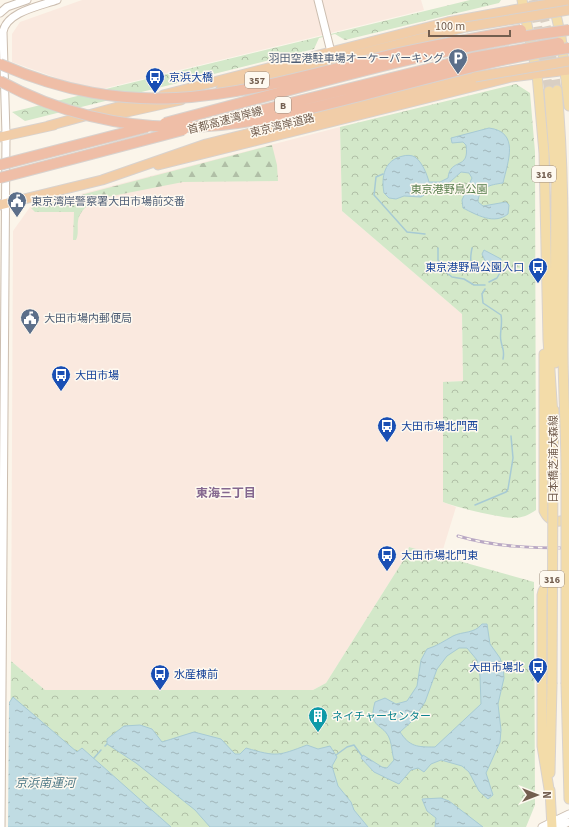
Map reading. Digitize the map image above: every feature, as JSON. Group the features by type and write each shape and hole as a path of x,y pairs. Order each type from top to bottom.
{"highway":[{"name":"357","path":"3,136 48,126 331,52 523,4 569,1"},
{"name":"357","path":"48,126 114,115 161,105 466,26 569,10"},
{"name":"B","path":"0,64 36,79 90,93 129,98 190,98 274,84 425,48 509,32 569,24"},
{"name":"首都高速湾岸線","path":"0,165 378,68 474,46 569,30"},
{"name":"首都高速湾岸線","path":"0,178 425,69 505,51 569,42"},
{"name":"B","path":"0,81 40,100 94,117 159,127 217,126 275,117 494,62 569,48"},
{"name":"東京湾岸道路","path":"2,205 102,180 192,148 475,77 569,61"},
{"path":"127,170 169,162 412,100 511,77 567,70"}],"main road":[{"path":"553,2 567,70 569,106"},
{"path":"523,4 537,74"},
{"name":"316","path":"537,74 544,153 548,340 553,416"},
{"name":"日本橋芝浦大森線","path":"554,825 550,795 556,189 553,91 563,182 563,350 566,416 566,684 569,799"},
{"path":"547,275 544,309 543,506 549,519 558,522 569,519"},
{"name":"316","path":"566,416 569,376"},
{"path":"550,795 542,746 542,594 545,587 551,583 564,581 569,583"}],"street":[{"path":"0,13 7,7 27,0"},
{"path":"2,827 2,205 4,28 12,17 57,0"},
{"path":"318,0 331,52"},
{"path":"554,825 569,814"},
{"path":"542,827 569,822"}],"shaded area":[{"path":"82,0 421,0 424,10 102,89 68,82 12,62 12,34 20,22"},
{"path":"340,127 342,211 462,314 463,381 443,382 443,502 456,507 441,556 409,547 406,556 326,683 313,690 45,690 11,661 13,231 30,207"}],"green space":[{"path":"470,0 501,0 499,3 345,40 335,34 319,38 314,49 25,121 12,112"},
{"name":"東京港野鳥公園","path":"516,84 530,93 535,152 536,510 525,516 513,518 478,512 443,502 443,382 463,381 462,314 342,211 340,127"},
{"path":"272,145 277,165 278,181 183,182 102,198 87,206 79,216 76,240 73,240 74,212 35,212 31,208"},
{"path":"409,547 534,582 535,805 526,827 9,827 11,661 45,690 313,690 326,683 406,556"}],"water":[{"path":"489,128 499,131 505,135 510,149 509,157 503,183 489,186 483,190 480,193 478,202 483,206 506,202 509,205 508,214 497,219 491,219 480,216 463,208 462,200 472,178 469,173 461,172 450,182 437,187 421,197 404,196 396,199 389,198 384,193 383,181 385,170 392,161 407,155 415,157 424,168 429,182 440,182 448,178 452,168 465,158 466,145 463,142 452,143 451,138"},
{"path":"484,250 501,259 502,269 497,264 486,263 482,254"},
{"path":"482,624 487,624 490,644 500,658 504,678 498,704 501,730 500,742 486,773 493,795 488,799 479,791 469,772 462,766 441,760 431,764 424,772 418,768 411,770 399,784 374,772 361,758 363,755 382,767 387,768 394,760 391,742 384,730 377,725 373,717 375,702 385,698 396,704 407,701 417,686 421,660 427,649 457,634 472,631","holes":["459,648 467,648 477,660 480,676 481,704 435,747 423,747 414,745 407,741 400,732 412,721 425,702 437,669 447,656"]},
{"name":"京浜南運河","path":"13,697 77,752 82,748 171,827 0,827 5,709"},
{"path":"140,725 152,729 162,742 194,732 221,739 235,754 240,754 246,748 265,753 277,754 307,745 318,749 330,746 337,757 332,766 338,786 351,802 354,810 368,827 210,827 195,810 136,763 107,744 107,739 124,726"},
{"path":"441,798 449,801 483,827 435,827 436,818 427,811 422,799"}],"pier":[{"path":"9,700 8,827 0,827 4,707"}],"waterway":[{"path":"383,174 376,177 374,195 407,232 425,234"},
{"path":"438,248 438,260 446,272 452,277 464,279 474,285 485,285"},
{"path":"472,248 471,262 473,267 479,271"},
{"path":"489,282 497,278 502,269"},
{"path":"485,289 482,294 483,303 501,315 501,338 504,351 503,359"},
{"path":"475,505 506,492 508,489 513,458 511,436"},
{"path":"336,755 347,747 354,745 362,756"},
{"path":"94,758 101,750"}],"tunnel":[{"path":"533,0 549,91"},
{"path":"540,0 549,38 557,90"}],"railway":[{"path":"458,536 499,545 569,548"}],"place":[{"name":"羽田空港駐車場オーケーパーキング","path":"458,75"},
{"name":"京浜大橋","path":"155,94"},
{"name":"東京湾岸警察署大田市場前交番","path":"17,218"},
{"name":"東京港野鳥公園入口","path":"538,284"},
{"name":"大田市場内郵便局","path":"30,335"},
{"name":"大田市場","path":"61,392"},
{"name":"大田市場北門西","path":"387,443"},
{"name":"大田市場北門東","path":"387,572"},
{"name":"大田市場北","path":"538,684"},
{"name":"水産棟前","path":"160,691"},
{"name":"ネイチャーセンター","path":"318,733"}],"district":[{"name":"東海三丁目","path":"226,493"}]}
